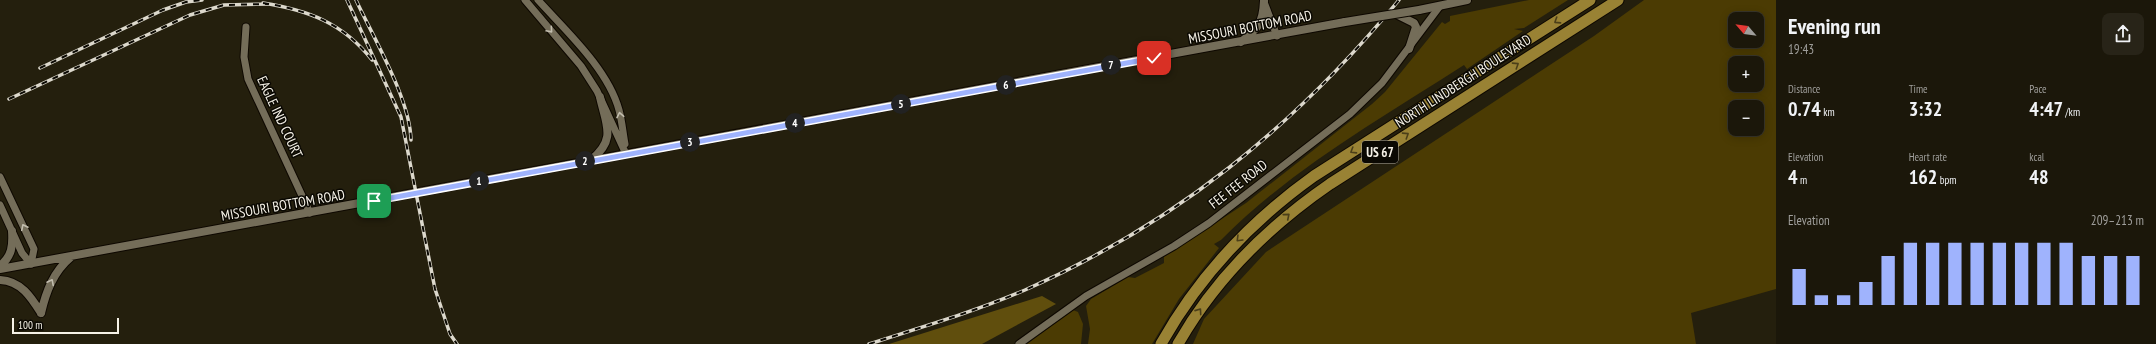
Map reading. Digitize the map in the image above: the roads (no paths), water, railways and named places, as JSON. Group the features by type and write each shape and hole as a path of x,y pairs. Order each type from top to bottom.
{"highway":[{"name":"NORTH LINDBERGH BOULEVARD","path":"1161,344 1184,306 1216,264 1252,226 1292,192 1590,0"},
{"name":"NORTH LINDBERGH BOULEVARD","path":"1178,344 1198,313 1230,271 1287,215 1330,184 1618,0"}],"street":[{"path":"525,0 581,66 600,97 626,154"},
{"path":"538,0 590,58 608,85 619,110 626,154"},
{"name":"MISSOURI BOTTOM ROAD","path":"0,269 1467,0"},
{"path":"1264,1 1277,36"},
{"path":"1241,42 1261,23 1264,15 1264,1"},
{"name":"FEE FEE ROAD","path":"1019,344 1086,296 1174,246 1209,223 1350,114 1382,84 1440,6"},
{"path":"1396,14 1414,22 1416,27 1409,49"},
{"name":"EAGLE IND COURT","path":"246,27 244,68 310,213"},
{"path":"589,161 602,149 608,140 609,130 600,97"},
{"path":"0,177 34,249 31,264"},
{"path":"0,205 22,253 31,264"},
{"path":"0,266 10,255 13,246 12,231"},
{"path":"0,280 18,284 29,294 41,313 46,293 52,279 72,256"}],"railway":[{"path":"40,68 163,10 186,2 202,0"},
{"path":"347,0 401,117 435,289 450,334 457,344"},
{"path":"356,0 398,88 405,106 411,140"},
{"path":"869,344 967,312 1025,290 1080,264 1132,234 1182,202 1229,168 1274,130 1318,89 1359,46 1399,0"},
{"path":"263,3 310,14 324,20 349,36 372,60"},
{"path":"9,99 190,15 224,5 268,4"}]}
